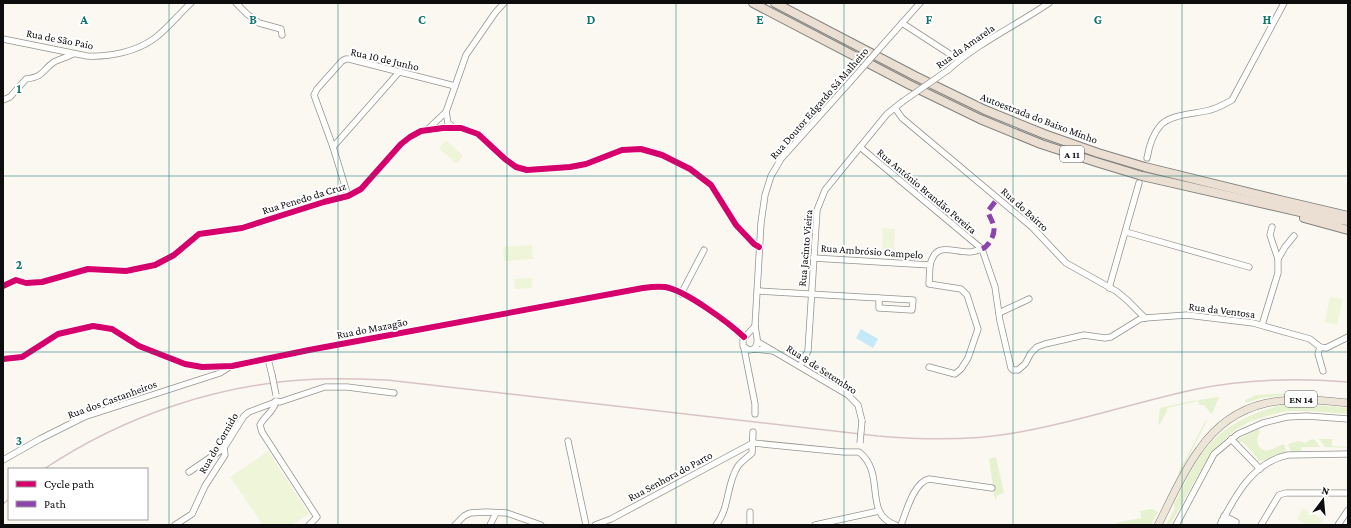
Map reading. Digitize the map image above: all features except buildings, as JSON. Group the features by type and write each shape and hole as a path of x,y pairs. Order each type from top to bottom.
{"highway":[{"name":"Autoestrada do Baixo Minho","path":"753,3 904,82 980,119 1041,144 1096,162 1142,176 1201,190"},
{"name":"Autoestrada do Baixo Minho","path":"775,3 915,76 985,110 1044,134 1098,153 1145,167 1311,207 1348,214"},
{"path":"1201,190 1326,218 1348,221"},
{"name":"A 11","path":"1201,190 1348,230"}],"main road":[{"name":"EN 14","path":"1158,525 1198,450 1210,436 1232,418 1255,406 1278,400 1307,399 1348,403"}],"street":[{"name":"Rua de São Paio","path":"3,39 73,54 100,57 118,54 135,49 155,38 191,3"},
{"path":"236,3 259,23 281,29 282,35"},
{"path":"427,130 446,112 466,55 495,13 504,3"},
{"name":"Rua Doutor Edgardo Sá Malheiro","path":"757,340 755,326 758,291 759,247 765,195 771,176 781,159 920,3"},
{"path":"1147,158 1153,138 1160,125 1168,120 1180,116 1216,108 1232,100 1284,3"},
{"name":"Rua da Amarela","path":"895,108 948,70 958,60 979,45 1033,14 1044,4"},
{"path":"902,23 958,60"},
{"path":"3,100 10,97 26,79 42,74 54,62 73,54"},
{"name":"Rua 10 de Junho","path":"348,196 333,147 314,96 314,93 342,61 346,59 400,71 455,86"},
{"path":"333,147 400,71"},
{"name":"Rua Jacinto Vieira","path":"800,366 808,351 817,210 825,190 887,114 895,108"},
{"name":"Rua do Bairro","path":"895,108 902,118 1032,227 1066,262 1127,300 1145,318"},
{"path":"446,112 448,123 453,128"},
{"name":"Rua Penedo da Cruz","path":"3,286 16,280 26,283 42,282 88,269 126,271 155,265 174,255 199,234 242,228 348,196 361,188 401,144 416,133 427,130 453,128 467,130 478,134 505,159 516,167 527,170 586,164 622,150 642,149 662,156 690,169 711,186 736,225 754,244 759,247"},
{"name":"Rua António Brandão Pereira","path":"860,147 982,249"},
{"path":"1110,288 1139,183"},
{"path":"1262,325 1278,273 1278,259 1270,235 1272,227"},
{"path":"1126,232 1249,267"},
{"path":"1278,259 1294,236"},
{"name":"Rua Ambrósio Campelo","path":"929,367 955,374 961,369 968,358 978,329 967,295 961,289 929,284 931,258 941,249 970,252 982,249"},
{"name":"Rua da Ventosa","path":"982,249 995,287 1002,329 1011,368 1015,371 1024,364 1037,347 1084,335 1105,338 1111,337 1140,319 1145,318 1188,315 1262,325 1310,339 1320,347"},
{"path":"681,294 704,250"},
{"name":"Rua Ambrósio Campelo","path":"814,258 930,265"},
{"name":"Rua do Mazagão","path":"3,359 22,357 58,334 93,326 112,329 139,346 185,364 202,367 232,366 643,288 665,287 676,290 729,323 746,336"},
{"path":"758,291 811,294 879,298 913,300 912,310 879,308 879,298"},
{"path":"999,313 1029,299"},
{"path":"755,326 746,336 742,344 744,348 755,414"},
{"path":"744,348 750,350 757,346 757,340 753,335 746,336"},
{"path":"1323,371 1318,354 1320,347 1326,348 1348,336"},
{"name":"Rua 8 de Setembro","path":"757,340 848,395 858,405 862,421 859,452"},
{"name":"Rua 8 de Setembro","path":"754,349 775,351"},
{"path":"268,359 276,398 275,406 263,419 260,425 262,432 317,517 309,525"},
{"name":"Rua dos Castanheiros","path":"3,460 84,417 220,373 232,366"},
{"name":"Rua do Cornido","path":"175,525 192,514 205,486 225,455 224,448 244,416 249,412 273,403 276,398 280,402 325,388 347,387 394,393"},
{"path":"1176,525 1214,454 1238,434 1263,423 1286,417 1307,416 1348,419"},
{"path":"716,525 727,503 732,481 738,466 752,453 753,432"},
{"path":"1232,439 1260,469"},
{"path":"568,441 586,525"},
{"path":"753,442 844,452 859,452 869,462 873,470 878,511 884,519 896,525"},
{"name":"Rua Senhora do Parto","path":"595,525 611,522 753,442"},
{"path":"189,472 224,448"},
{"path":"1234,524 1222,520 1237,494 1248,479 1269,462 1279,457 1288,455 1348,454"},
{"path":"901,525 915,490 924,480 929,479 992,488"},
{"path":"1261,525 1279,495 1286,493 1348,493"},
{"path":"1338,525 1348,510"},
{"path":"815,525 878,511"},
{"path":"750,512 750,525"},
{"path":"456,524 464,516 470,513 507,513 541,525"},
{"path":"490,525 496,513"}],"green space":[{"path":"446,140 463,156 456,164 439,148"},
{"path":"883,228 895,229 894,251 882,251"},
{"path":"532,245 533,259 504,261 503,247"},
{"path":"532,278 532,288 515,289 514,279"},
{"path":"1330,297 1343,299 1337,325 1325,322"},
{"path":"1287,393 1288,395 1261,398 1246,403 1245,400 1257,395"},
{"path":"1219,397 1212,414 1204,405 1199,405 1198,401 1167,408 1167,411 1158,425 1160,408"},
{"path":"1285,404 1307,404 1348,408 1348,414 1286,411 1249,422 1235,430 1211,452 1170,525 1166,525 1175,508 1174,504 1192,470 1204,451 1212,442 1221,433 1240,420"},
{"path":"1206,420 1207,421 1180,473 1178,473"},
{"path":"1258,429 1260,432 1257,443 1261,448 1264,450 1271,450 1284,444 1286,450 1285,453 1263,461 1257,461 1258,459 1242,441 1239,443 1237,440"},
{"path":"1312,439 1315,440 1320,447 1302,447 1301,451 1291,452 1288,444 1298,441 1305,443"},
{"path":"1319,439 1332,439 1332,446 1348,448 1325,447"},
{"path":"268,451 309,514 292,525 263,525 230,477"},
{"path":"996,457 1004,493 998,495 995,500 989,459"},
{"path":"1303,508 1323,520 1320,525 1308,525 1297,519"},
{"path":"1152,509 1158,512 1151,525 1118,525 1116,523 1141,518 1140,511"}],"water":[{"path":"861,329 878,339 873,348 856,338"}],"railway":[{"path":"46,468 107,433 175,405 246,387 318,379 387,380 878,436 946,439 997,436 1037,429 1174,394 1234,383 1272,380 1348,382"},
{"path":"3,504 8,500"}],"marked path":[{"path":"982,249 989,243 994,233 988,211 998,198"}],"cycle path":[{"path":"3,286 16,280 26,283 42,282 88,269 126,271 155,265 174,255 199,234 242,228 348,196 361,189 401,144 410,137 421,131 443,128 461,128 478,134 505,159 516,167 527,170 570,167 586,164 622,150 641,149 662,155 690,169 711,185 736,225 754,244 759,247"},
{"path":"3,359 22,357 58,334 93,326 112,329 139,346 185,364 202,367 232,366 309,350 643,288 657,287 674,289 695,300 744,337"}]}
